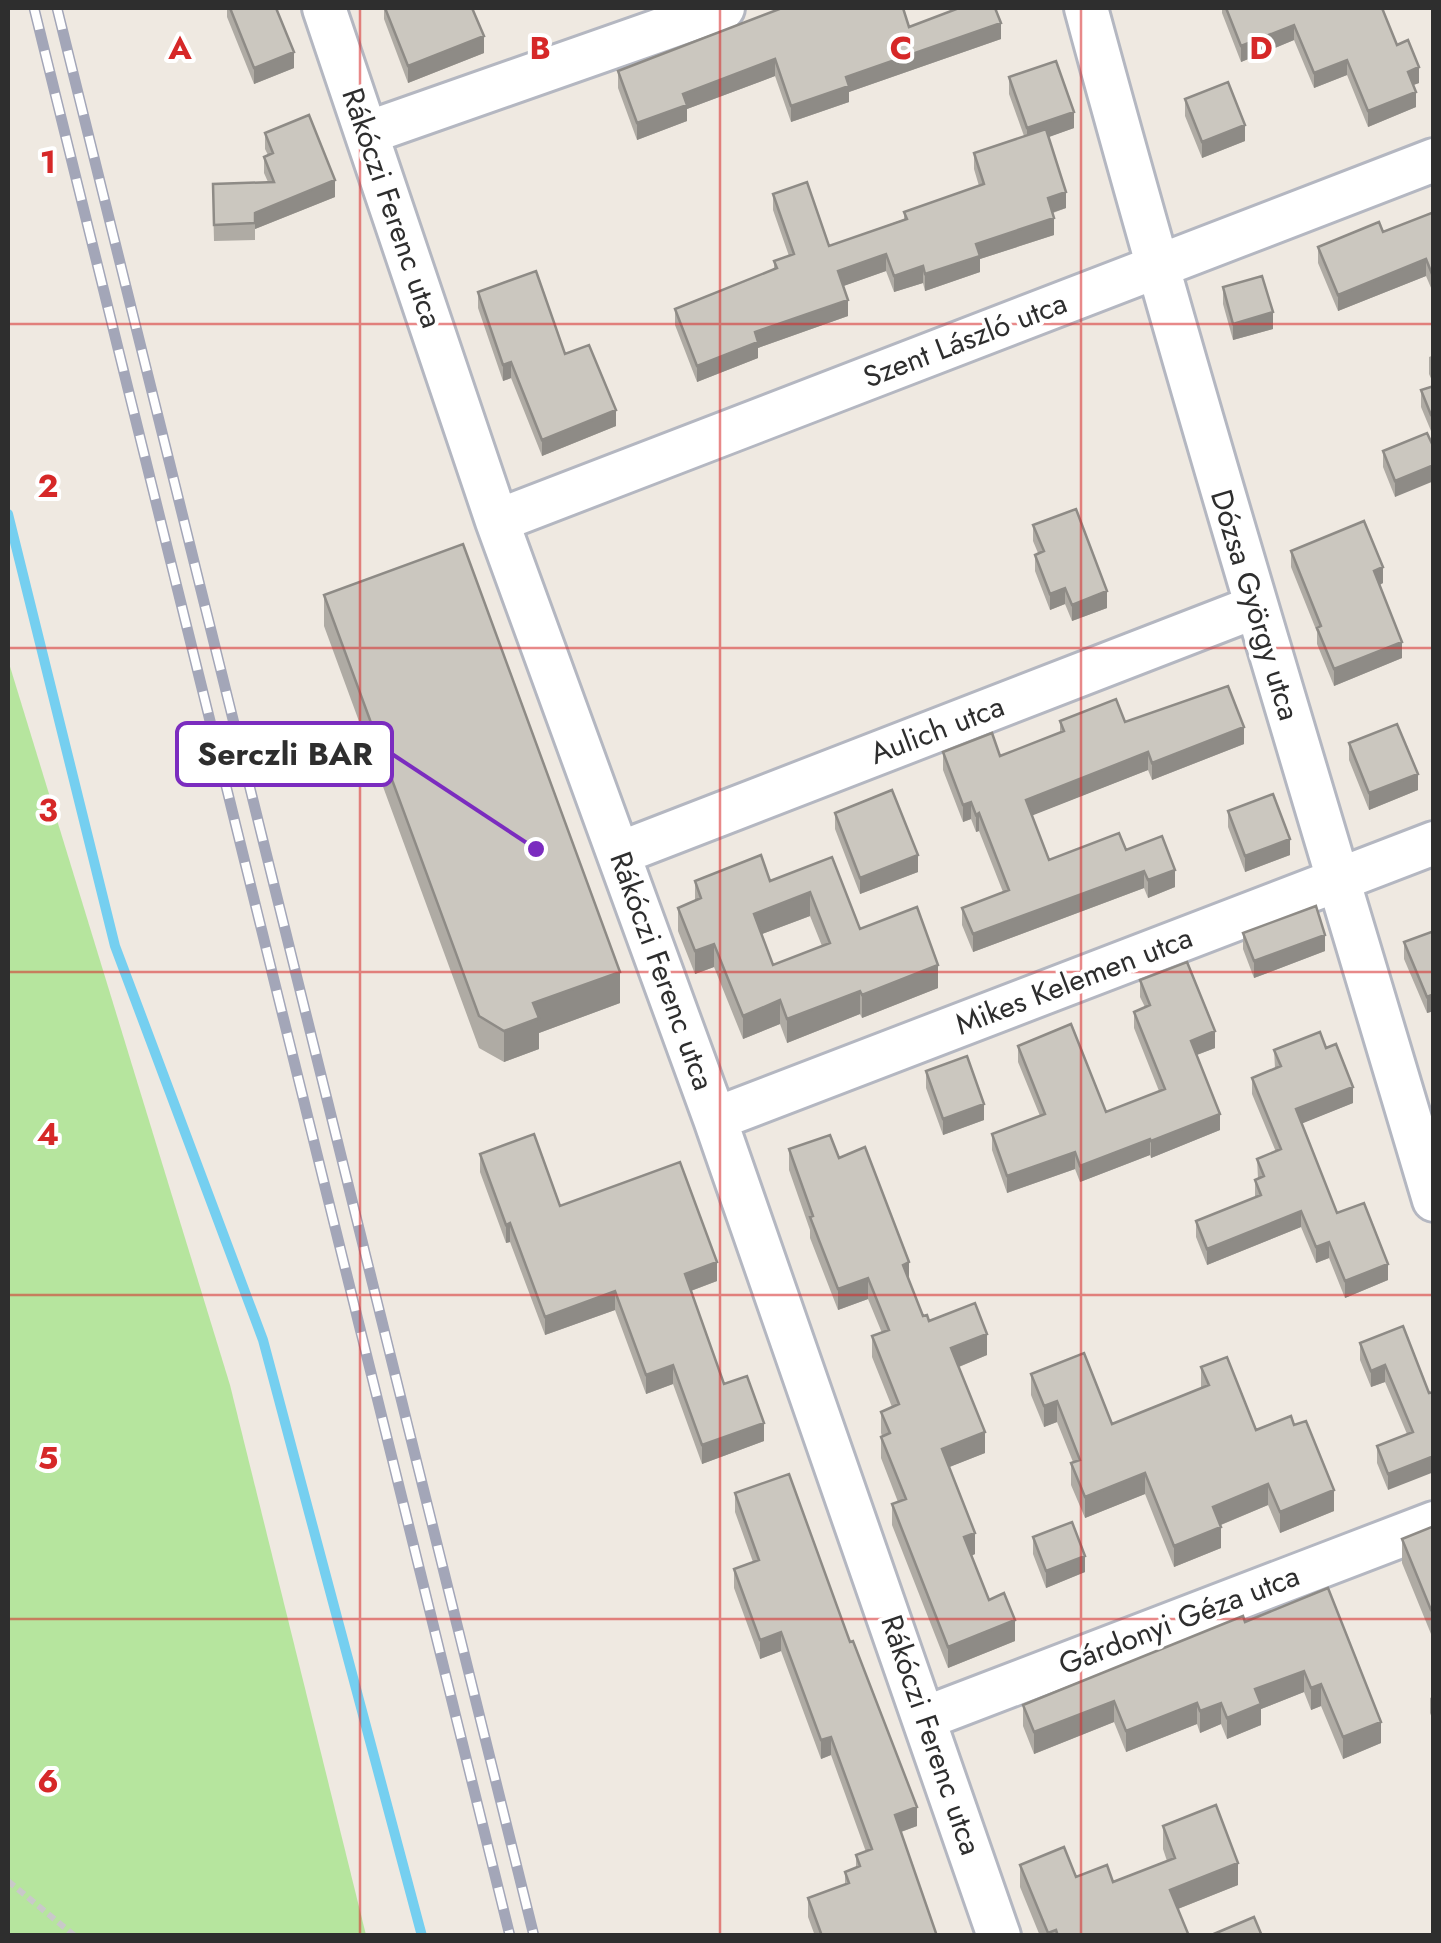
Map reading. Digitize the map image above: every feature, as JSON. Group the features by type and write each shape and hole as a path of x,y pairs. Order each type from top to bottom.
{"street":[{"name":"Rákóczi Ferenc utca","path":"324,8 497,521 715,1119 999,1936"},
{"path":"368,133 722,8"},
{"name":"Dózsa György utca","path":"1086,8 1255,607 1434,1200"},
{"name":"Szent László utca","path":"497,521 1434,160"},
{"name":"Aulich utca","path":"620,853 1255,607"},
{"name":"Mikes Kelemen utca","path":"715,1119 1434,844"},
{"name":"Gárdonyi Géza utca","path":"925,1718 1434,1523"}],"path":[{"path":"8,1881 75,1936"}],"green space":[{"path":"8,660 230,1385 366,1935 8,1935"}],"building":[{"path":"230,8 276,8 294,52 254,68"},
{"path":"385,8 472,8 484,36 408,66"},
{"path":"782,8 903,8 909,27 959,8 995,8 1001,23 846,77 849,86 791,106 775,59 683,94 687,105 637,123 618,71"},
{"path":"1226,8 1382,8 1397,45 1408,40 1419,67 1408,72 1416,92 1368,111 1347,60 1314,73 1294,25 1241,46"},
{"path":"1056,61 1074,112 1027,128 1009,77"},
{"path":"1228,82 1245,125 1202,142 1185,99"},
{"path":"309,115 335,180 255,213 255,223 214,225 213,184 274,182 264,157 273,153 265,133"},
{"path":"1046,129 1066,192 1048,198 1054,218 976,244 980,256 925,274 923,266 894,276 886,254 838,271 848,300 755,332 758,342 697,366 675,309 777,268 774,261 794,254 773,194 807,182 829,246 907,219 904,212 984,184 974,153"},
{"path":"1434,212 1434,279 1426,259 1338,295 1318,247 1379,222 1383,232"},
{"path":"536,271 565,354 589,345 616,410 542,440 511,362 503,365 478,292"},
{"path":"1262,276 1273,312 1233,324 1223,287"},
{"path":"1434,386 1434,414 1431,415 1421,390"},
{"path":"1427,433 1434,448 1434,465 1395,481 1383,451"},
{"path":"1076,509 1107,591 1072,605 1065,588 1050,594 1035,555 1044,551 1033,525"},
{"path":"1364,521 1383,567 1374,571 1402,642 1334,669 1291,551"},
{"path":"463,544 620,972 533,1003 539,1018 504,1031 479,1016 324,595"},
{"path":"1228,686 1244,727 1152,763 1148,752 1026,800 1049,860 1119,833 1126,850 1162,836 1175,870 1148,880 1144,871 973,934 962,908 1009,890 979,813 976,815 971,802 963,805 943,752 992,733 1000,756 1064,731 1060,721 1116,699 1125,722"},
{"path":"1397,724 1418,774 1369,793 1349,743"},
{"path":"892,790 918,855 860,878 835,813"},
{"path":"1273,794 1290,839 1245,856 1228,811"},
{"path":"761,855 770,881 832,857 860,929 917,907 938,965 787,1019 780,1000 743,1016 714,944 695,951 678,908 701,898 695,881","holes":["810,892 830,943 773,965 754,914"]},
{"path":"1316,906 1325,935 1254,961 1243,933"},
{"path":"1434,931 1434,994 1427,997 1404,942"},
{"path":"1187,962 1215,1031 1191,1041 1220,1114 1080,1166 1075,1152 1007,1176 992,1134 1045,1114 1018,1046 1071,1024 1106,1112 1165,1089 1134,1012 1150,1005 1140,980"},
{"path":"1320,1032 1326,1048 1336,1044 1353,1087 1296,1109 1337,1213 1364,1203 1388,1264 1345,1281 1329,1242 1316,1247 1301,1211 1207,1249 1196,1221 1261,1195 1255,1180 1264,1176 1257,1159 1281,1149 1252,1078 1281,1066 1274,1050"},
{"path":"967,1056 984,1104 943,1119 926,1071"},
{"path":"534,1134 560,1206 680,1162 717,1262 685,1274 724,1384 747,1376 764,1423 702,1445 673,1365 646,1375 615,1291 545,1317 480,1154"},
{"path":"830,1135 839,1158 865,1147 909,1262 903,1265 923,1316 927,1315 929,1321 975,1303 987,1334 951,1348 985,1432 942,1449 975,1533 964,1537 989,1600 1004,1593 1015,1620 948,1647 892,1504 906,1499 881,1437 890,1433 881,1412 899,1404 872,1336 889,1330 868,1278 838,1289 789,1149"},
{"path":"1403,1326 1429,1393 1434,1392 1434,1456 1388,1474 1377,1446 1413,1432 1385,1365 1371,1371 1360,1343"},
{"path":"1084,1353 1112,1424 1209,1385 1201,1367 1227,1357 1256,1430 1291,1416 1294,1425 1306,1421 1334,1490 1280,1512 1268,1484 1213,1507 1221,1527 1174,1546 1145,1473 1085,1497 1071,1463 1080,1460 1057,1401 1044,1406 1031,1374"},
{"path":"789,1474 850,1642 853,1641 917,1807 895,1815 937,1936 822,1936 808,1898 849,1883 845,1872 860,1866 856,1855 872,1849 831,1737 821,1740 781,1632 760,1640 734,1569 759,1560 735,1493"},
{"path":"1072,1522 1085,1556 1046,1571 1033,1537"},
{"path":"1434,1526 1434,1609 1431,1610 1402,1539"},
{"path":"1328,1588 1381,1722 1343,1737 1321,1684 1311,1688 1304,1671 1255,1689 1261,1704 1227,1718 1221,1703 1200,1711 1197,1703 1126,1731 1114,1701 1034,1732 1023,1705 1243,1616 1245,1622"},
{"path":"1216,1805 1238,1863 1170,1890 1189,1936 1058,1936 1056,1930 1048,1933 1020,1865 1064,1847 1076,1877 1107,1865 1113,1882 1175,1858 1163,1826"},
{"path":"1254,1917 1262,1936 1209,1936"}],"waterway":[{"path":"8,514 115,946 263,1340 422,1936"}],"railway":[{"path":"34,8 510,1936"},
{"path":"57,8 534,1936"}],"place":[{"name":"Serczli BAR","path":"536,849"}]}
